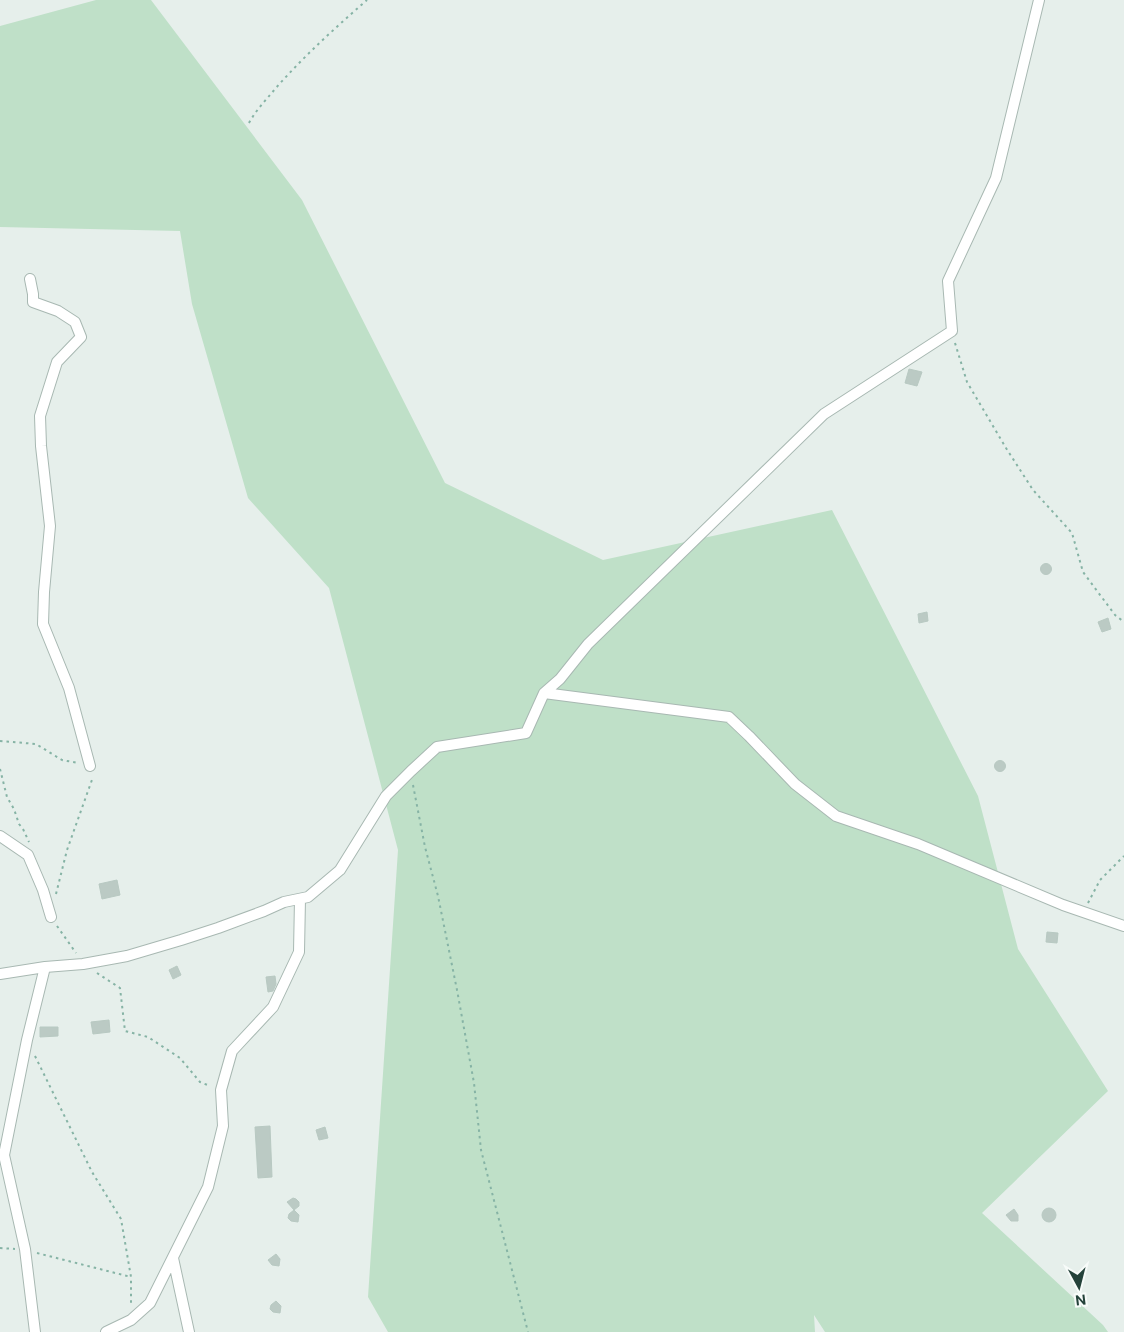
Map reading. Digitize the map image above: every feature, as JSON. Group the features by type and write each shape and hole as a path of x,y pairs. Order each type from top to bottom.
{"street":[{"path":"0,974 45,967 84,964 127,956 181,940 264,911 284,902 308,897 340,870 386,796 436,747 526,733 544,692 560,679 588,644 824,414 952,331 948,280 996,178 1039,0"},
{"path":"30,279 33,302 58,311 75,322 81,337 56,362 40,416 41,446 50,526 44,592 44,624 69,688 90,766"},
{"path":"544,692 729,717 794,784 836,816 918,844 1064,905 1124,926"},
{"path":"0,836 28,855 43,890 50,917"},
{"path":"106,1332 131,1320 150,1304 208,1187 223,1126 221,1090 232,1051 273,1007 299,952 300,899"},
{"path":"35,1332 25,1250 4,1154 27,1040 45,967"},
{"path":"173,1258 189,1332"}],"path":[{"path":"249,123 254,113 290,71 367,0"},
{"path":"952,331 967,382 1006,448 1033,490 1072,534 1083,572 1114,615 1124,622"},
{"path":"0,741 36,744 62,760 90,766 94,774 67,850 55,898"},
{"path":"0,769 7,797 29,842 33,864"},
{"path":"411,771 425,847 438,896 459,999 474,1083 481,1150 528,1332"},
{"path":"1083,912 1100,880 1124,856"},
{"path":"50,917 84,964 120,988 125,1031 148,1037 180,1058 200,1082 221,1090"},
{"path":"27,1040 68,1127 92,1172 121,1219 131,1278 131,1320"},
{"path":"0,1248 25,1250 131,1278"}],"green space":[{"path":"96,0 151,0 302,200 445,483 603,560 832,510 978,796 1018,949 1108,1091 982,1213 1103,1325 1108,1332 825,1332 814,1315 815,1332 388,1332 368,1297 398,850 329,588 248,498 192,304 180,231 0,227 0,26"}],"building":[{"path":"909,369 922,372 917,386 905,383"},
{"path":"1044,564 1048,564 1051,569 1050,573 1044,574 1041,571 1041,567"},
{"path":"927,612 928,621 919,623 918,614"},
{"path":"1108,618 1111,629 1102,632 1098,622"},
{"path":"998,761 1002,761 1005,766 1004,770 998,771 995,768 995,764"},
{"path":"117,880 120,895 102,899 99,884"},
{"path":"1047,932 1058,933 1057,943 1046,942"},
{"path":"177,966 181,975 173,979 169,970"},
{"path":"275,976 276,984 273,991 268,992 266,977"},
{"path":"109,1020 110,1032 93,1034 91,1022"},
{"path":"40,1027 58,1027 58,1036 40,1037"},
{"path":"270,1126 272,1177 258,1178 255,1127"},
{"path":"325,1127 328,1138 319,1140 316,1130"},
{"path":"293,1198 299,1202 299,1206 294,1210 287,1202"},
{"path":"1049,1208 1054,1210 1056,1215 1054,1220 1049,1222 1044,1220 1042,1215 1044,1210"},
{"path":"1014,1209 1018,1215 1018,1221 1011,1221 1006,1215"},
{"path":"294,1210 299,1215 298,1222 291,1221 288,1218 289,1214"},
{"path":"276,1254 280,1259 279,1266 272,1265 268,1260"},
{"path":"276,1301 281,1306 280,1313 273,1312 270,1309 271,1305"}]}
